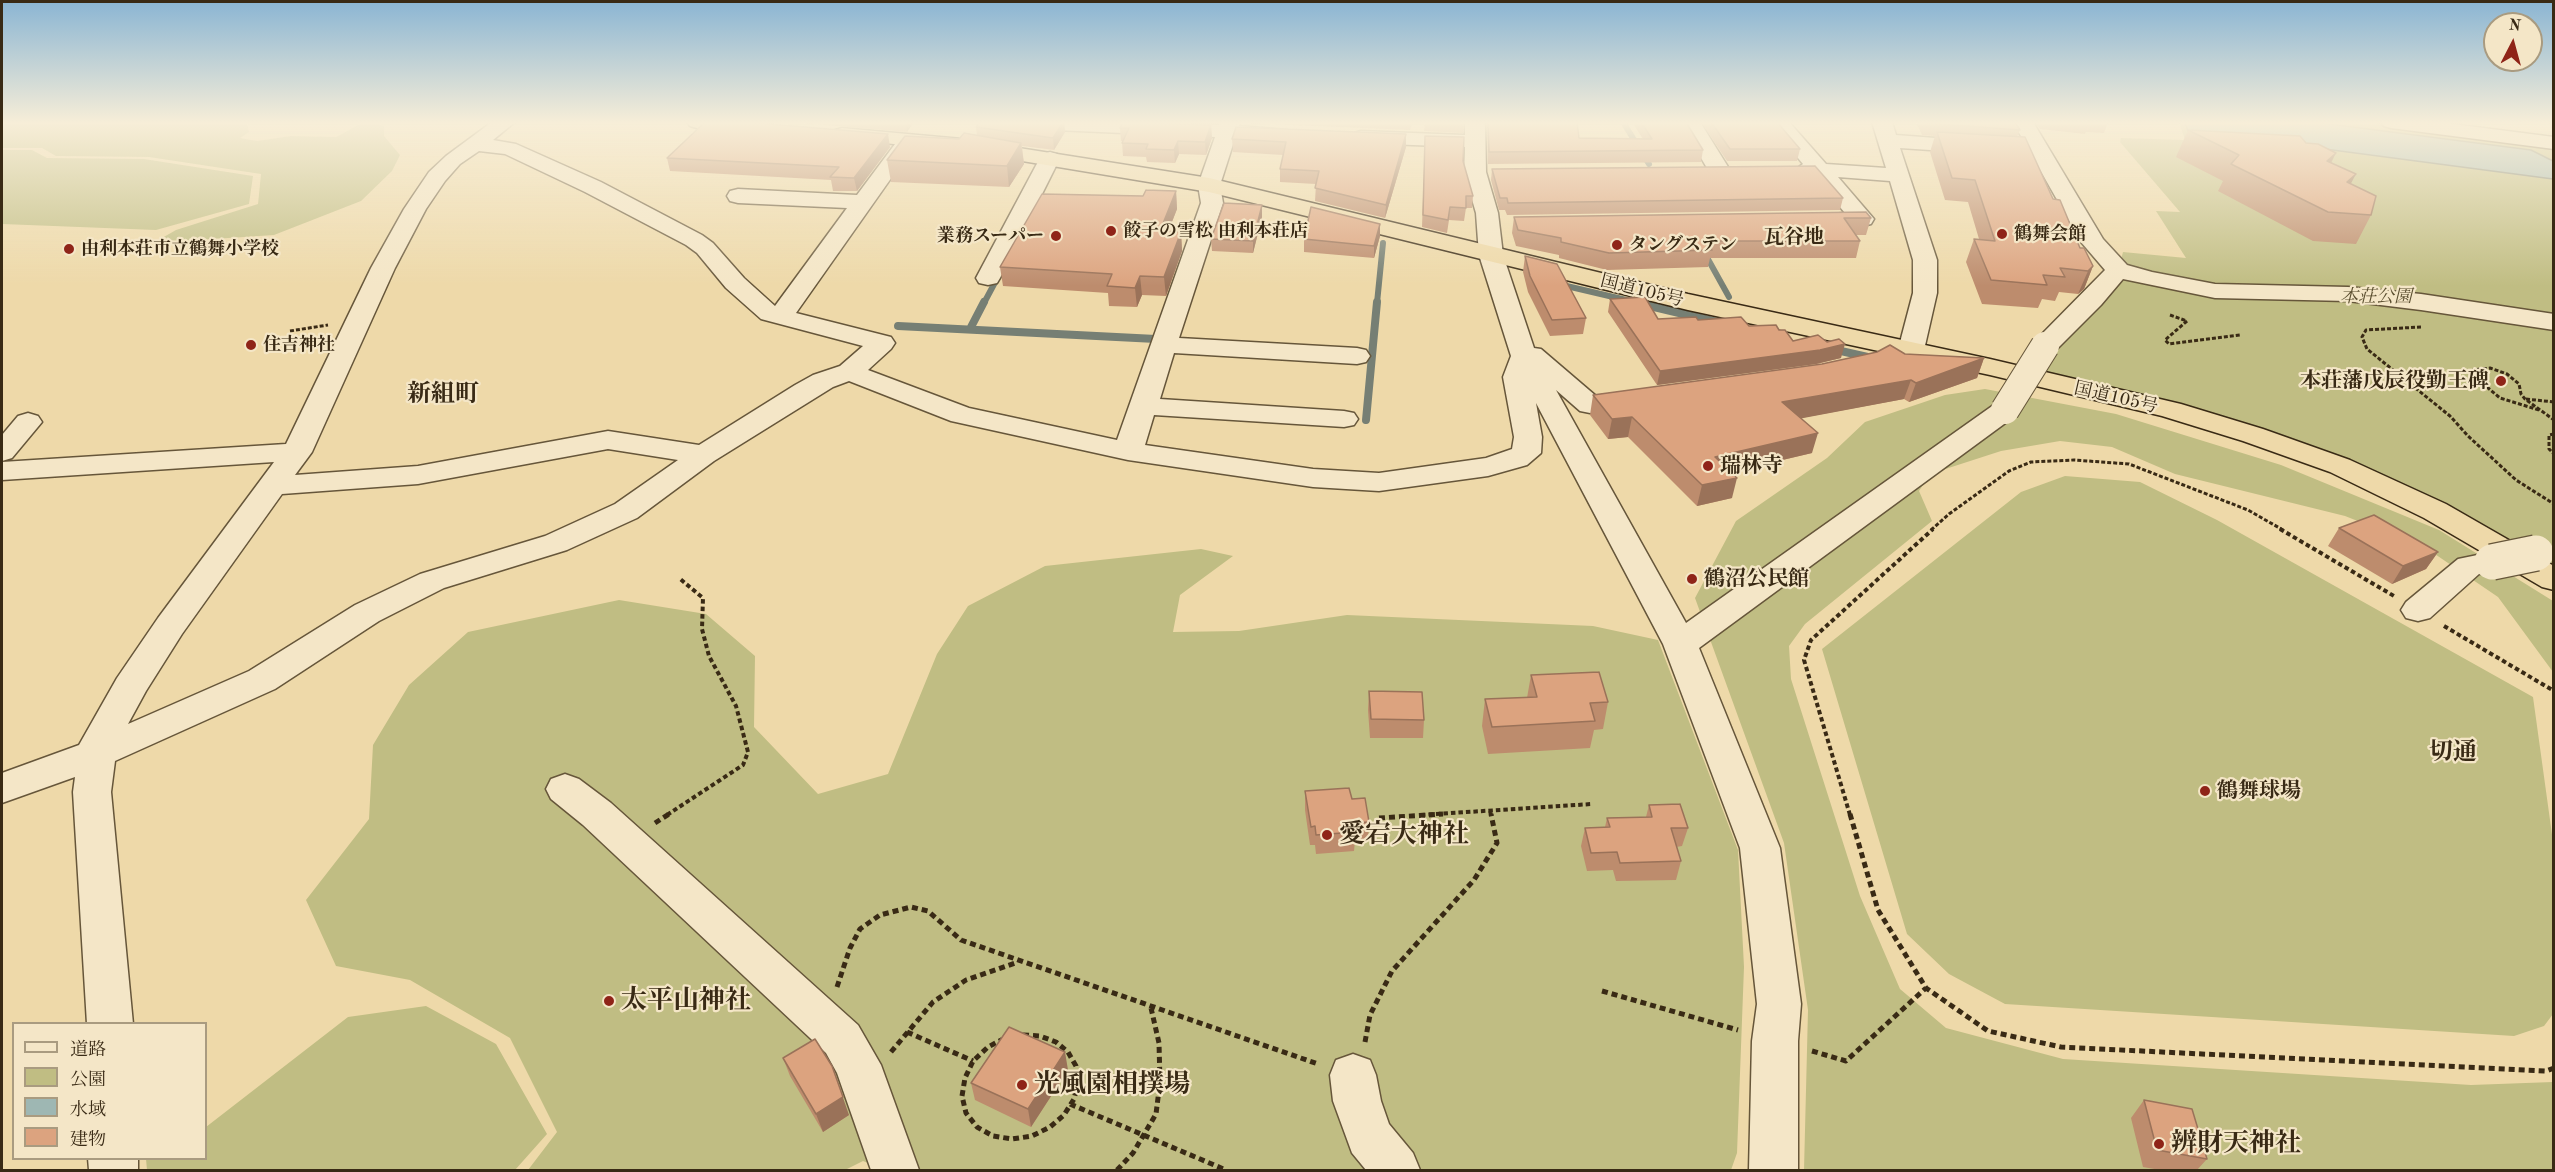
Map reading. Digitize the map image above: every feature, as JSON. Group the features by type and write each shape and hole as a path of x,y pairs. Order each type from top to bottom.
{"highway":[{"name":"国道105号","path":"1160,177 1209,185 1688,302 1872,354 1911,350 2171,410 2253,435 2340,466 2435,511 2553,580"}],"street":[{"path":"110,1022 92,792 96,754 130,687 170,626 297,452 402,230 437,177"},
{"path":"2,788 96,754 262,680 368,613 432,581 556,543 626,511 704,455 805,391 823,381 850,372 882,343 770,314 735,283 705,248 694,240 571,177"},
{"path":"780,317 881,177"},
{"path":"988,278 1040,177"},
{"path":"1128,451 1212,203 1209,185 1212,177"},
{"path":"1476,177 1488,224 1491,255 1522,351 1680,644 1760,848 1779,1004 1775,1041 1774,1170"},
{"path":"1804,220 1863,219 1826,177"},
{"path":"1899,177 1924,260 1925,293 1911,350"},
{"path":"2046,177 2093,242 2118,270 2149,279 2215,291 2348,294 2421,302 2553,322"},
{"path":"738,196 863,202"},
{"path":"1488,224 1512,224"},
{"path":"1680,644 2005,410 2045,346 2092,300 2118,270"},
{"path":"1165,345 1357,356"},
{"path":"850,372 961,415 1128,451 1313,478 1379,482 1488,467 1517,459 1526,453 1528,437 1517,377 1522,351"},
{"path":"1522,351 1590,405 1661,395"},
{"path":"1145,406 1344,419"},
{"path":"2,452 28,422"},
{"path":"273,486 418,476 609,440 704,455"},
{"path":"2,471 297,452"},
{"path":"2418,610 2469,567 2545,551"},
{"path":"565,789 627,841 842,1039 858,1065 895,1170"},
{"path":"1354,1084 1369,1137 1396,1170"}],"path":[{"path":"2170,315 2187,321 2165,340 2169,344 2240,335"},
{"path":"2424,327 2366,330 2362,336 2367,349 2450,416 2468,436 2516,480 2553,504"},
{"path":"2539,410 2500,398 2481,382 2473,370 2490,368 2507,374 2519,384 2521,394 2525,399 2553,420"},
{"path":"2525,399 2553,402"},
{"path":"2553,434 2549,435 2549,450 2553,454"},
{"path":"2553,691 2248,510 2129,465 2074,460 2031,462 2009,471 1949,514 1811,640 1804,660 1878,910 1926,988 1988,1031 2061,1047 2546,1071 2553,1068"},
{"path":"627,841 743,765 748,752 736,706 709,656 702,629 703,598 679,578"},
{"path":"1379,818 1592,804"},
{"path":"809,1009 835,993 850,948 860,929 880,915 911,907 928,911 961,940 1150,1007 1354,1084 1370,1015 1392,971 1474,880 1497,843 1490,812"},
{"path":"865,1084 933,1002 966,980 1019,961"},
{"path":"1846,1061 1926,988"},
{"path":"1602,991 1775,1041"},
{"path":"1116,1170 1133,1153 1156,1113 1160,1082 1159,1043 1150,1007"},
{"path":"907,1032 974,1061"},
{"path":"1023,1035 1040,1036 1056,1042 1068,1052 1076,1066 1078,1082 1070,1104 1064,1114 1050,1127 1032,1136 1012,1139 993,1136 977,1127 966,1113 962,1096 965,1078 974,1061 988,1047 1005,1038 1023,1035"},
{"path":"1070,1104 1226,1170"}],"green space":[{"path":"2,177 253,177 249,204 156,230 2,224"},
{"path":"261,177 386,177 361,201 274,235 168,242 162,238 176,230 258,204"},
{"name":"本荘公園","path":"2150,177 2553,177 2553,580 2340,466 2027,376 2118,271 2123,252 2186,258 2156,211 2180,212"},
{"path":"1985,389 2116,414 2281,465 2439,530 2553,601 2553,672 2498,597 2426,548 2345,516 2175,474 2112,447 2060,441 2001,451 1930,474 1919,491 1932,521 1805,624 1789,646 1791,679 1860,896 1900,989 1946,1028 2063,1059 2471,1085 2553,1082 2553,1170 1804,1170 1808,1010 1784,843 1695,598 1736,521 1827,458 1865,422 1945,395"},
{"name":"鶴舞球場","path":"2065,476 2140,482 2217,520 2533,697 2554,849 2553,1014 2544,1026 2514,1036 2005,1004 1949,974 1907,934 1822,649 2021,492"},
{"path":"1201,549 1233,556 1180,595 1173,632 1239,631 1347,615 1593,626 1658,640 1738,850 1744,967 1737,1153 1731,1170 885,1170 863,1161 845,1170 528,1170 557,1132 510,1038 410,980 336,966 306,900 369,819 373,745 409,685 468,632 619,600 706,614 755,656 754,727 818,794 888,774 937,654 968,606 1045,566"},
{"path":"426,1006 496,1044 547,1134 515,1170 147,1170 146,1160 207,1160 207,1126 348,1017"}],"building":[{"path":"1318,177 1394,177 1386,205 1315,188"},
{"path":"1424,177 1467,177 1473,196 1466,196 1466,208 1450,207 1448,220 1423,215"},
{"path":"1494,177 1824,177 1843,198 1508,203 1507,198 1500,198"},
{"path":"2043,177 2053,199 2060,200 2080,248 2084,248 2093,266 2088,271 2060,268 2065,277 2043,275 2047,285 1991,280 1974,239 1995,241 1975,180 1952,178"},
{"path":"2257,177 2353,177 2347,182 2376,196 2371,215 2328,212"},
{"path":"1146,190 1176,191 1160,231 1181,232 1164,277 1140,276 1135,288 1107,286 1112,274 1000,267 1042,194 1143,196"},
{"path":"1224,203 1262,205 1253,241 1211,239"},
{"path":"1311,207 1380,224 1374,246 1304,239"},
{"path":"1866,212 1871,218 1844,218 1860,241 1707,241 1712,250 1609,253 1561,242 1561,238 1518,230 1514,217"},
{"path":"1525,256 1557,264 1586,318 1552,320 1530,276"},
{"path":"1645,297 1658,319 1696,317 1698,320 1741,317 1749,326 1776,325 1779,330 1785,330 1793,341 1818,335 1827,342 1839,339 1845,344 1820,350 1660,371 1610,299"},
{"path":"1890,345 1905,354 1984,358 1916,383 1911,380 1782,402 1818,433 1715,457 1737,478 1702,485 1632,417 1612,419 1593,395 1822,364 1877,352"},
{"path":"2374,515 2438,552 2403,566 2339,528"},
{"path":"1599,672 1608,702 1590,703 1595,721 1492,727 1485,699 1537,697 1531,675"},
{"path":"1369,691 1422,692 1424,720 1371,719"},
{"path":"1349,788 1352,799 1365,798 1369,822 1354,823 1355,832 1316,835 1315,826 1311,827 1305,791"},
{"path":"1680,804 1688,828 1671,828 1681,861 1620,863 1617,852 1591,853 1585,828 1610,827 1607,818 1652,817 1649,805"},
{"name":"光風園相撲場","path":"1009,1027 1065,1052 1028,1109 971,1083"},
{"path":"815,1039 832,1066 843,1097 816,1114 783,1058"},
{"path":"2144,1100 2192,1109 2207,1159 2157,1150"}],"waterway":[{"path":"1377,303 1383,243"},
{"path":"1704,252 1729,297"},
{"path":"984,303 1000,273"},
{"path":"1558,284 1639,303"},
{"path":"970,329 984,302"},
{"path":"1366,420 1377,302"},
{"path":"1633,302 1717,322"},
{"path":"898,326 1156,339"},
{"path":"1832,349 1872,358"}],"place":[{"name":"餃子の雪松 由利本荘店","path":"1111,231"},
{"name":"鶴舞会館","path":"2002,234"},
{"name":"業務スーパー","path":"1056,236"},
{"name":"タングステン","path":"1617,245"},
{"name":"由利本荘市立鶴舞小学校","path":"69,249"},
{"name":"住吉神社","path":"251,345"},
{"name":"本荘藩戊辰役勤王碑","path":"2501,381"},
{"name":"瑞林寺","path":"1708,466"},
{"name":"鶴沼公民館","path":"1692,579"},
{"name":"鶴舞球場","path":"2205,791"},
{"name":"愛宕大神社","path":"1327,835"},
{"name":"太平山神社","path":"609,1001"},
{"name":"光風園相撲場","path":"1022,1085"},
{"name":"辨財天神社","path":"2159,1144"}],"district":[{"name":"瓦谷地","path":"1794,238"},
{"name":"新組町","path":"443,395"},
{"name":"切通","path":"2453,753"}]}
